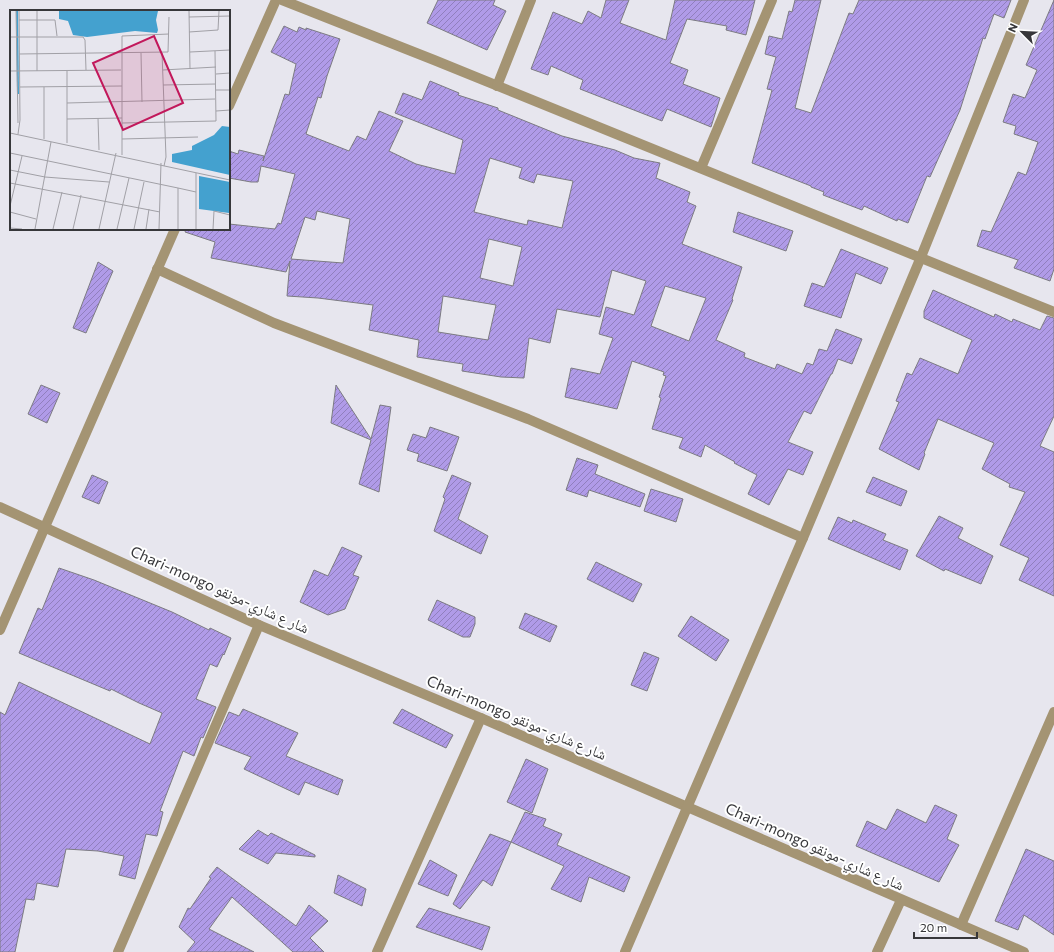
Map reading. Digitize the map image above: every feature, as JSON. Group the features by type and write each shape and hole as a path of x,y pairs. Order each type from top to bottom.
{"street":[{"path":"230,104 276,0"},
{"path":"282,0 701,168 1054,312"},
{"path":"497,86 532,0"},
{"path":"701,168 772,0"},
{"path":"625,952 803,538 921,257 1024,0"},
{"path":"0,630 175,230"},
{"path":"157,269 274,323 528,419 803,538"},
{"name":"Chari-mongo شار ع شاري-مونقو","path":"0,507 259,625 481,718 900,900 1024,952"},
{"path":"118,952 259,625"},
{"path":"961,925 1054,712"},
{"path":"377,952 481,718"},
{"path":"877,952 900,900"}],"building":[{"path":"438,0 495,0 493,5 506,11 487,50 427,23"},
{"path":"606,0 629,0 620,23 666,40 675,0 755,0 746,35 726,30 727,26 687,19 670,63 688,70 683,84 720,98 711,127 667,109 662,121 580,89 583,80 551,66 548,75 531,69 553,12 582,24 588,11 601,18"},
{"path":"795,0 821,0 795,108 811,113 849,13 853,14 859,0 1011,0 1004,18 994,14 985,39 983,38 960,110 930,177 927,176 908,223 898,219 897,221 864,206 862,210 823,195 824,192 811,186 752,163 772,90 767,89 776,57 765,54 769,36 782,39 789,11 792,12"},
{"path":"1054,0 1054,269 1050,281 1014,268 1018,260 977,246 982,230 991,232 1018,172 1026,175 1038,142 1014,134 1016,126 1003,122 1013,94 1025,98 1037,70 1026,65"},
{"path":"284,26 297,32 299,27 306,30 306,28 340,39 321,98 318,97 306,134 349,151 357,136 366,140 379,111 403,121 389,151 416,164 455,174 463,140 395,113 403,93 422,100 430,81 459,93 458,95 498,108 498,110 562,136 615,150 634,158 660,163 656,178 690,192 687,202 696,206 682,244 742,267 732,299 733,300 716,340 745,353 744,357 775,369 777,364 802,374 807,363 813,365 819,349 827,351 836,329 862,339 852,364 838,359 832,374 811,414 804,411 788,442 813,452 803,475 788,469 769,505 748,494 757,475 705,445 701,457 679,448 683,438 652,429 661,398 659,397 666,376 663,375 664,372 632,361 617,409 565,397 571,368 600,374 613,338 599,334 606,307 634,315 646,281 612,270 600,317 557,309 550,343 529,338 524,378 501,377 462,371 463,364 417,357 419,340 369,330 373,305 318,298 287,296 290,261 286,272 211,258 215,242 185,232 186,230 230,230 230,224 275,229 278,223 281,224 295,174 261,166 258,182 230,178 230,151 238,154 239,150 264,156 263,161 285,94 289,95 296,64 271,52","holes":["490,158 522,168 519,178 534,183 537,174 573,181 562,228 528,220 527,225 474,212","317,211 350,219 343,263 291,259 305,217 315,220","489,239 522,247 513,286 480,278","665,286 706,298 689,341 651,326","443,296 496,305 488,340 438,332"]},
{"path":"738,212 793,231 786,251 733,232"},
{"path":"841,249 888,268 881,284 856,273 841,318 804,306 812,283 824,287"},
{"path":"98,262 113,271 86,333 73,328"},
{"path":"933,290 994,317 995,314 1012,322 1013,319 1040,330 1047,316 1054,318 1054,416 1040,446 1054,452 1054,596 1019,580 1029,558 1000,545 1025,492 1009,487 1010,484 982,469 994,443 938,419 924,453 925,454 919,470 879,449 899,402 896,401 907,373 912,375 920,358 958,374 972,340 924,318 924,311"},
{"path":"41,385 60,393 47,423 28,414"},
{"path":"336,385 371,439 380,405 391,407 379,492 359,484 371,440 331,423"},
{"path":"430,427 459,437 447,471 417,461 419,454 407,450 413,434 426,438"},
{"path":"577,458 598,465 595,474 645,494 640,507 589,490 587,497 566,490"},
{"path":"92,475 108,482 99,504 82,497"},
{"path":"452,475 471,483 458,519 488,536 481,554 434,531 445,499 443,497"},
{"path":"873,477 907,491 901,506 866,492"},
{"path":"651,489 683,499 676,522 644,511"},
{"path":"939,516 963,528 958,538 993,556 981,584 945,569 944,571 916,556"},
{"path":"838,517 852,523 853,520 886,534 883,540 908,550 900,570 828,539"},
{"path":"342,547 362,556 353,575 359,577 345,609 328,615 300,602 314,570 328,576"},
{"path":"596,562 642,584 633,602 587,579"},
{"path":"59,568 94,580 172,612 209,630 210,628 231,638 217,667 210,664 196,699 216,707 203,738 201,737 194,756 183,751 160,811 163,812 157,836 146,834 135,879 119,875 124,856 98,851 66,849 58,887 37,883 34,900 26,899 15,952 0,952 0,712 5,715 19,682 150,744 162,713 111,689 110,691 19,653 38,608 42,610"},
{"path":"437,600 475,617 475,624 470,637 463,637 428,620"},
{"path":"525,613 557,626 550,642 519,628"},
{"path":"691,616 729,640 716,661 678,636"},
{"path":"644,652 659,658 647,691 631,685"},
{"path":"243,709 298,733 286,756 343,780 338,795 305,782 299,795 244,769 251,757 215,743 229,712 239,716"},
{"path":"402,709 453,735 446,748 393,723"},
{"path":"526,759 548,769 532,813 507,802"},
{"path":"935,805 957,815 947,839 959,845 939,882 856,846 867,821 886,830 897,809 926,823"},
{"path":"525,812 546,819 543,826 562,834 557,845 630,877 624,892 589,877 581,902 551,889 564,866 511,842"},
{"path":"258,830 268,836 271,833 315,855 315,857 276,853 268,864 239,849"},
{"path":"490,834 511,842 492,886 483,880 460,909 453,904"},
{"path":"1026,849 1054,861 1054,935 1024,915 1018,930 995,921"},
{"path":"430,860 457,875 448,896 418,884"},
{"path":"217,867 296,926 309,905 328,921 310,938 324,952 293,952 232,897 209,929 254,952 187,952 195,942 179,927 188,908 190,909 211,878 209,877"},
{"path":"338,875 366,889 362,906 334,893"},
{"path":"429,908 490,927 482,950 416,927"}]}
